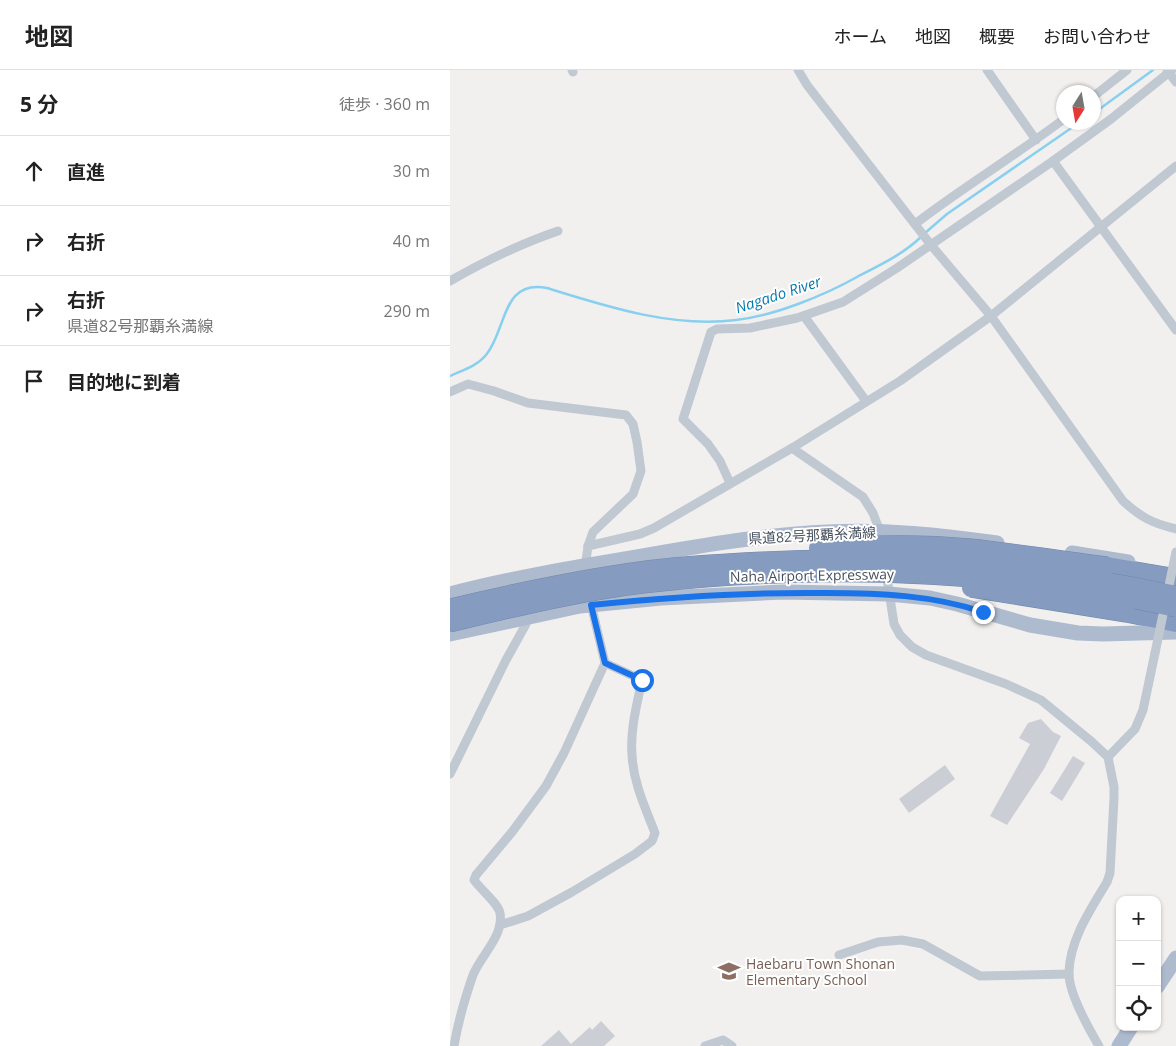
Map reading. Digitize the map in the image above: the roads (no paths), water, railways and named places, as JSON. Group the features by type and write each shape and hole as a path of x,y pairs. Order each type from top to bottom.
{"highway":[{"path":"717,570 800,550 906,544 970,548 1176,576"},
{"name":"Naha Airport Expressway","path":"450,623 571,596 717,570 813,558 930,561 1053,572 1176,594"},
{"path":"717,570 952,586 1126,613 1176,623"},
{"name":"Naha Airport Expressway","path":"450,608 569,582 641,571 717,570 931,574 1052,586 1176,608"}],"main road":[{"name":"県道82号那覇糸満線","path":"450,594 585,566 734,540 827,532 880,531 937,534 1109,557 1176,576"},
{"path":"450,634 527,616 591,605 661,598 782,592 888,594 930,598 1015,621 1062,631 1103,634 1176,632"},
{"path":"1158,986 1176,958"},
{"path":"1119,1046 1128,1031"}],"street":[{"path":"798,70 806,85 930,245 991,316 1123,501 1138,515 1157,524 1176,529"},
{"path":"987,70 1036,140"},
{"path":"1101,90 1127,70"},
{"path":"730,483 720,461 708,444 683,419 711,332 750,328 804,316 842,302 897,268 1053,161 1110,119 1169,71 1176,82"},
{"path":"915,224 950,196 1056,125"},
{"path":"1053,161 1176,330"},
{"path":"588,546 640,534 654,528 792,448 900,381 991,316 1176,166"},
{"path":"450,281 533,239 558,231"},
{"path":"804,316 866,401"},
{"path":"450,392 468,384 528,403 626,415 633,424 641,471 633,494 593,532 588,546 585,566 591,605 605,663 564,753 540,796 476,875 474,880 498,908 500,925 497,934 474,974 454,1046"},
{"path":"792,448 864,497 873,512 880,531 894,624 900,635 912,647 926,655 1006,684 1041,700 1108,757 1114,787 1112,864 1107,882 1078,934 1071,952 1068,974 1079,1006 1099,1046"},
{"path":"1108,757 1135,729 1144,710 1176,552"},
{"path":"450,774 506,660 526,624 527,616"},
{"path":"500,925 528,916 572,892 635,854 652,841 655,833 636,784 631,753 632,732 642,680 605,663"},
{"path":"839,955 878,942 902,940 923,944 980,976 1068,974"},
{"path":"705,1046 723,1040 732,1046"}],"waterway":[{"name":"Nagado River","path":"1101,108 1153,70"},
{"name":"Nagado River","path":"925,233 947,214 1068,130"},
{"name":"Nagado River","path":"450,376 474,365 486,355 493,345 507,309 513,299 521,291 532,287 547,288 617,309 665,318 712,322 736,320 783,309 830,291 891,259 921,237"}],"place":[{"name":"Haebaru Town Shonan Elementary School","path":"729,971"}]}
